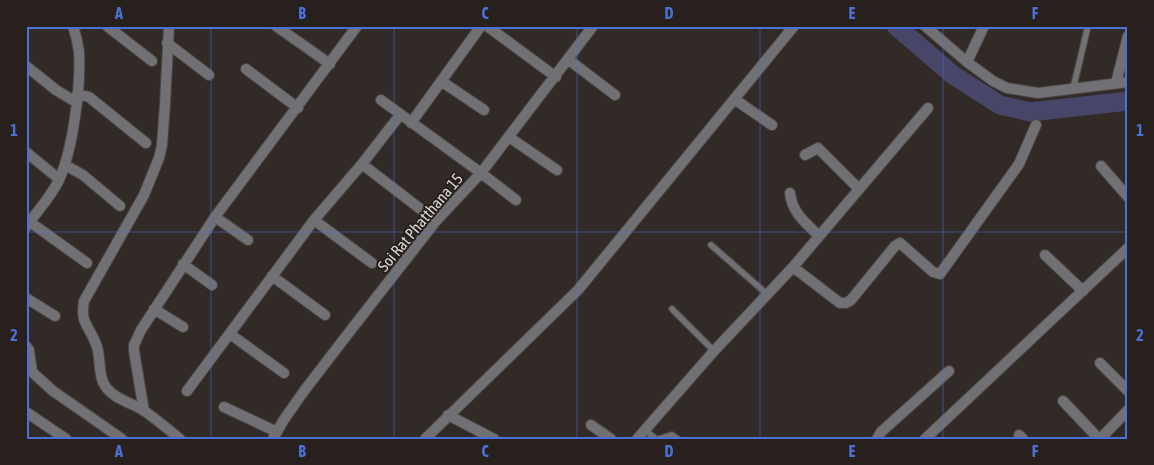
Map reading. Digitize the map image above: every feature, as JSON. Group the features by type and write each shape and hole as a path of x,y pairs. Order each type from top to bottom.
{"street":[{"path":"73,26 79,52 70,144 65,165 59,179 51,194 28,224 87,263"},
{"path":"106,26 152,61"},
{"path":"169,26 162,145 156,167 144,195 84,301 82,312 84,322 97,346 103,383 108,390 117,397 144,411 180,439"},
{"path":"276,26 330,64"},
{"path":"144,411 134,345 141,330 215,217 298,108 357,26"},
{"name":"Soi Rat Phatthana 15","path":"275,435 304,391 436,221 481,173 594,26"},
{"path":"425,439 578,290 794,26"},
{"path":"925,26 967,62 1006,88 1038,93 1128,82"},
{"path":"967,62 984,26"},
{"path":"411,123 480,27 556,77"},
{"path":"1116,83 1128,36"},
{"path":"167,43 209,74"},
{"path":"569,60 615,95"},
{"path":"26,66 56,90 76,98 89,97 146,143"},
{"path":"246,69 298,108"},
{"path":"441,81 484,110"},
{"path":"734,99 772,126"},
{"path":"381,100 516,200"},
{"path":"637,439 714,351 793,266 928,108"},
{"path":"187,391 314,220 362,164 400,115"},
{"path":"793,266 840,303 846,304 895,246 900,243 933,272 940,274 1019,164 1036,125"},
{"path":"509,137 557,170"},
{"path":"805,155 818,148 859,189"},
{"path":"26,152 59,179"},
{"path":"362,164 436,221"},
{"path":"65,165 83,175 120,206"},
{"path":"1101,166 1128,197"},
{"path":"790,193 795,212 819,236"},
{"path":"215,217 248,240"},
{"path":"314,220 372,262"},
{"path":"925,439 1128,248"},
{"path":"1045,255 1083,291"},
{"path":"183,264 212,284"},
{"path":"272,276 326,315"},
{"path":"26,298 55,316"},
{"path":"154,308 183,328"},
{"path":"230,334 284,373"},
{"path":"26,346 29,350 29,371 53,391 122,439"},
{"path":"1100,363 1128,391"},
{"path":"877,439 881,432 949,371"},
{"path":"1063,401 1100,439 1128,410"},
{"path":"224,407 275,435"},
{"path":"26,412 66,439"},
{"path":"448,415 494,439"},
{"path":"591,425 611,439"}],"lane":[{"path":"1073,89 1088,26"},
{"path":"711,245 767,294"},
{"path":"672,309 714,351"},
{"path":"645,430 657,439 672,435 678,439"}],"waterway":[{"path":"896,26 953,75 1000,105 1030,112 1128,101"}]}
